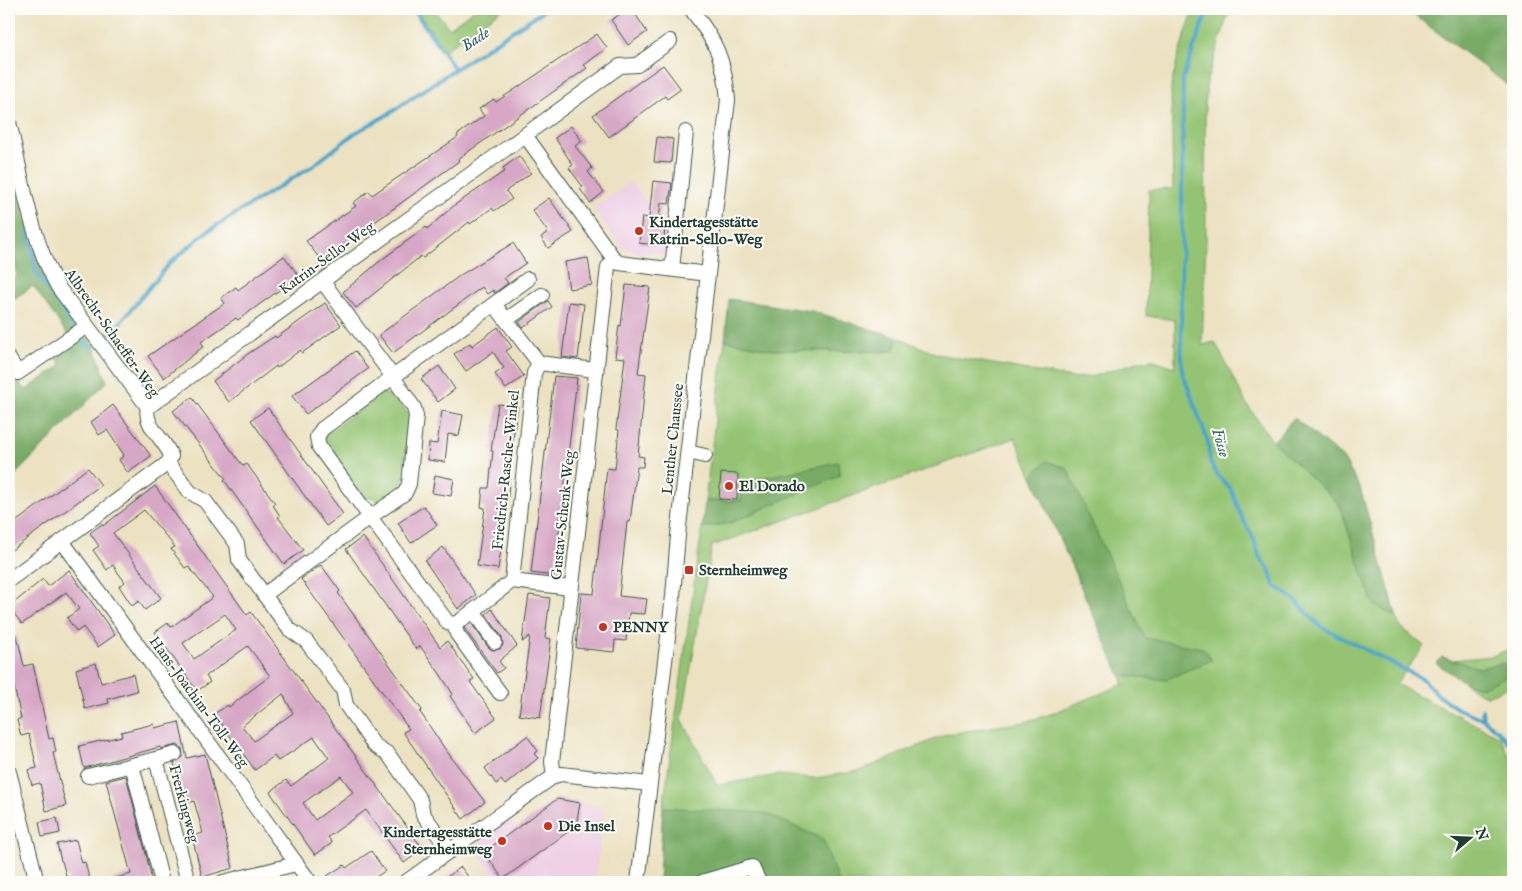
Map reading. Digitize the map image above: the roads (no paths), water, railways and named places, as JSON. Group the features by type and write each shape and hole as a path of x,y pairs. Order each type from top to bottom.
{"street":[{"name":"Lenther Chaussee","path":"638,882 673,596 728,100 721,55 710,33 691,9"},
{"name":"Katrin-Sello-Weg","path":"148,406 323,282 620,66 637,66 670,41"},
{"name":"Albrecht-Schaeffer-Weg","path":"9,122 36,236 48,268 58,287 148,406 146,415 149,422 169,450 171,456 168,463 190,492 205,501 237,544 239,560 289,629 306,641 330,672 343,690 346,705 374,745 388,754 420,800 423,814 450,851"},
{"path":"672,269 686,132"},
{"path":"524,135 614,259 619,263 708,274"},
{"name":"Gustav-Schenk-Weg","path":"554,776 552,762 595,370 608,267 614,259"},
{"path":"500,693 457,634 454,624 444,619 319,447 317,437 322,429 528,279"},
{"path":"264,595 405,493 409,484 416,416 414,408 323,282"},
{"path":"506,320 542,295"},
{"path":"494,304 539,363 595,370"},
{"path":"9,360 18,373 49,344 87,326"},
{"name":"Friedrich-Rasche-Winkel","path":"512,581 534,373 539,363"},
{"path":"688,452 705,456"},
{"path":"9,580 168,463"},
{"name":"Hans-Joachim-Toll-Weg","path":"62,541 310,882"},
{"path":"454,624 512,581 571,588"},
{"path":"473,611 495,642"},
{"path":"156,759 175,754"},
{"name":"Frerkingweg","path":"88,776 156,759 188,882"},
{"path":"132,765 162,882"},
{"path":"9,772 37,882"},
{"path":"412,881 450,851 554,776 560,774 649,784"},
{"path":"223,882 296,864"},
{"path":"702,882 752,868 759,882"}],"waterway":[{"name":"Bade","path":"413,9 455,69 546,9"},
{"name":"Fösse","path":"1208,9 1183,78 1181,306 1182,371 1208,442 1210,462 1218,476 1231,489 1242,518 1253,537 1260,558 1269,569 1274,585 1296,601 1320,626 1424,680 1439,696 1458,709 1483,719 1499,732 1513,748"},
{"path":"103,338 115,329 169,264 205,233 314,165 355,133 387,115 455,69"},
{"path":"9,198 21,195"},
{"path":"28,231 36,272 74,328"},
{"path":"81,338 88,348 94,345"},
{"name":"Fösse","path":"1482,710 1483,719"}],"place":[{"name":"Kindertagesstätte Katrin-Sello-Weg","path":"639,231"},
{"name":"El Dorado","path":"729,486"},
{"name":"Sternheimweg","path":"689,570"},
{"name":"PENNY","path":"603,627"},
{"name":"Die Insel","path":"548,826"},
{"name":"Kindertagesstätte Sternheimweg","path":"502,841"}]}
